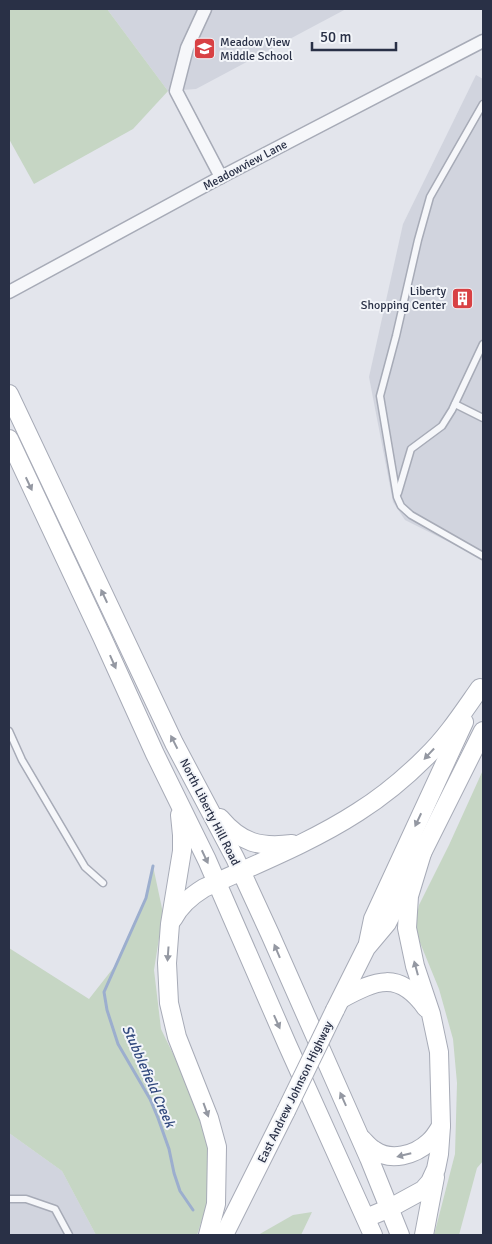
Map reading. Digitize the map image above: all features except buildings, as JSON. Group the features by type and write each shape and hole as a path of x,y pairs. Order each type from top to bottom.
{"main road":[{"name":"North Liberty Hill Road","path":"9,394 174,743 240,871 358,1134 400,1235"},
{"name":"North Liberty Hill Road","path":"9,440 216,882 373,1235"},
{"path":"170,924 178,909 191,896 216,882 307,841 358,812 391,788 427,756 454,726 482,684"},
{"name":"East Andrew Johnson Highway","path":"224,1235 366,948 373,919 482,684"},
{"name":"East Andrew Johnson Highway","path":"366,948 387,923 483,731"},
{"path":"204,798 225,824 244,840 276,846 307,841"},
{"path":"178,802 182,851 170,924 167,963 169,1003 177,1037 209,1118 217,1147 216,1204 208,1235"},
{"path":"423,850 410,896 408,928 415,966 431,1014 439,1052 442,1126 431,1203 424,1235"},
{"path":"338,1004 363,987 384,982 402,984 418,996 431,1014"},
{"path":"358,1134 374,1150 396,1157 414,1152 430,1142 442,1126"},
{"path":"366,1218 390,1208 423,1190 430,1182 436,1169"}],"street":[{"path":"205,9 187,48 176,90 222,176"},
{"name":"Meadowview Lane","path":"9,292 222,176 483,41"}],"lane":[{"path":"483,104 430,196 380,396 397,497 402,506 411,515 483,556"},
{"path":"397,497 411,449 442,426 455,404 483,344"},
{"path":"455,404 483,418"},
{"path":"9,731 22,760 86,867 103,883"},
{"path":"9,1200 26,1199 55,1208 69,1235"}],"shaded area":[{"name":"Meadow View Middle School","path":"107,9 346,9 196,89 168,91"},
{"name":"Liberty Shopping Center","path":"476,75 483,79 483,559 405,520 393,502 369,377 403,224"},
{"path":"9,1133 62,1171 96,1235 9,1235"}],"green space":[{"path":"9,9 107,9 168,91 133,129 34,184 9,139"},
{"path":"483,770 483,1161 477,1168 459,1235 434,1235 455,1154 457,1083 453,1039 439,989 414,928 419,905"},
{"path":"153,866 163,913 154,970 161,1029 190,1089 204,1128 210,1155 209,1198 197,1235 96,1235 62,1171 9,1133 9,948 89,999 118,962 146,898"},
{"path":"312,1212 301,1235 258,1235 293,1215"}],"waterway":[{"name":"Stubblefield Creek","path":"153,866 146,898 104,992 107,1010 118,1044 150,1099 169,1149 180,1191 193,1210"}],"place":[{"name":"Meadow View Middle School","path":"204,49"},
{"name":"Liberty Shopping Center","path":"462,298"}]}
